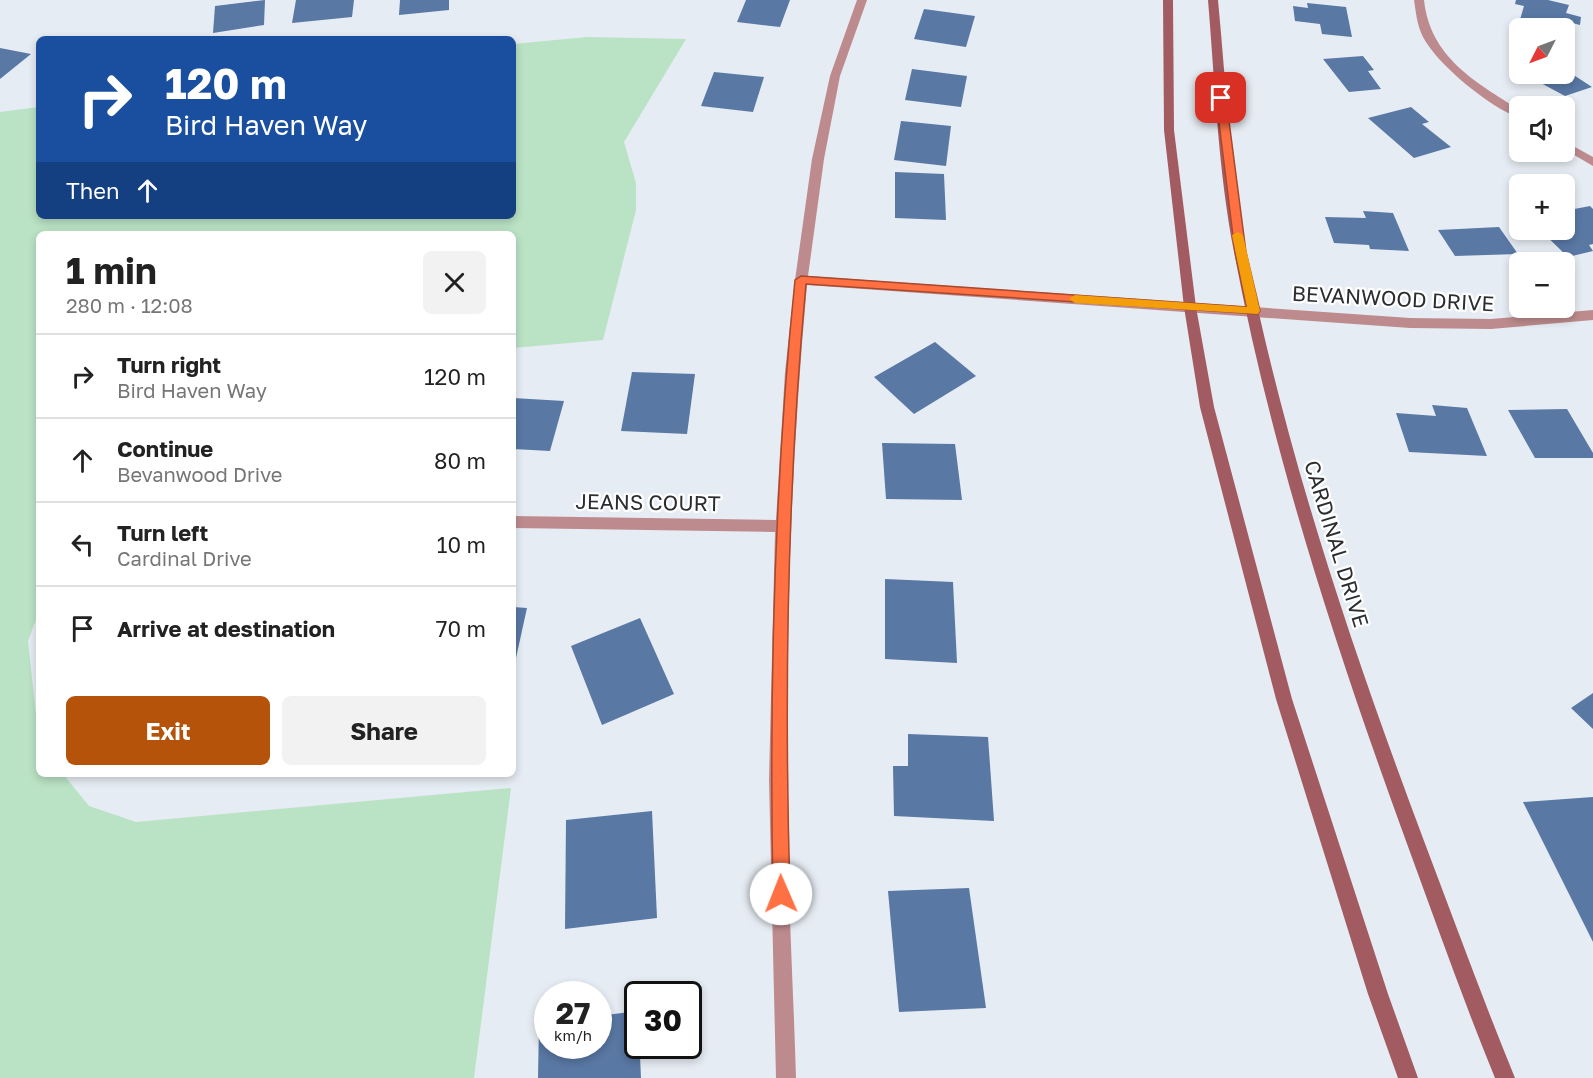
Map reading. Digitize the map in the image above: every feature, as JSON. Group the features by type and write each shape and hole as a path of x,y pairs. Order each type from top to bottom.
{"main road":[{"path":"1168,0 1169,130 1190,307 1207,407 1284,699 1378,994 1408,1078"},
{"name":"CARDINAL DRIVE","path":"1213,0 1222,118 1240,252 1288,458 1334,611 1378,742 1505,1078"}],"street":[{"path":"786,1078 778,780 783,526 792,372 801,280 818,159 835,76 862,0"},
{"path":"1419,0 1421,20 1432,44 1468,81 1509,109"},
{"path":"1575,151 1593,162"},
{"name":"BEVANWOOD DRIVE","path":"801,280 1410,323 1491,324 1593,315"},
{"name":"JEANS COURT","path":"516,522 783,526"}],"green space":[{"path":"588,37 686,39 624,142 636,183 636,210 603,340 516,348 516,231 36,231 36,619 28,641 36,715 36,777 65,777 89,806 136,822 511,788 474,1078 0,1078 0,112 36,107 36,219 516,219 516,44"}],"building":[{"path":"265,0 264,25 213,33 215,6"},
{"path":"296,0 354,0 352,17 292,23"},
{"path":"400,0 449,0 449,10 399,15"},
{"path":"746,0 790,0 780,27 737,22"},
{"path":"1516,0 1548,0 1569,5 1566,13 1581,17 1580,25 1575,24 1575,18 1520,18 1524,6 1515,4"},
{"path":"1307,3 1346,7 1352,37 1322,34 1320,24 1295,21 1293,6 1308,8"},
{"path":"924,9 975,16 966,47 914,39"},
{"path":"0,48 31,54 0,79"},
{"path":"1363,56 1374,70 1368,71 1381,89 1349,92 1323,59"},
{"path":"912,69 967,76 961,107 905,100"},
{"path":"714,72 764,77 753,112 701,106"},
{"path":"1575,76 1592,87 1565,96 1543,84 1575,84"},
{"path":"1411,107 1429,122 1422,124 1451,147 1414,158 1368,118"},
{"path":"901,121 951,126 946,166 894,160"},
{"path":"895,172 944,174 946,220 895,218"},
{"path":"1590,206 1593,209 1593,244 1589,245 1593,251 1575,255 1575,252 1563,252 1550,240 1575,240 1575,209"},
{"path":"1363,211 1393,213 1409,251 1370,249 1369,245 1334,243 1325,217 1366,218"},
{"path":"1499,227 1517,252 1455,256 1438,230"},
{"path":"935,342 976,376 914,414 874,377"},
{"path":"632,372 695,374 687,434 621,431"},
{"path":"516,398 564,401 550,451 516,449"},
{"path":"1432,405 1467,408 1487,456 1409,452 1396,413 1436,416"},
{"path":"1567,409 1593,453 1593,458 1535,458 1508,410"},
{"path":"882,443 955,444 962,500 886,499"},
{"path":"885,579 953,582 957,663 885,659"},
{"path":"516,607 527,608 516,658"},
{"path":"640,618 674,694 602,725 571,646"},
{"path":"1593,693 1593,729 1571,708"},
{"path":"908,734 988,737 994,821 894,816 893,766 908,766"},
{"path":"1593,797 1593,942 1523,802"},
{"path":"652,811 657,918 565,929 566,820"},
{"path":"969,888 986,1008 899,1012 888,891"},
{"path":"624,1013 624,1059 640,1059 641,1078 538,1078 538,1059 612,1059 612,1014"}],"slow traffic":[{"path":"1075,299 1254,311 1238,235"}],"route":[{"path":"781,894 778,780 783,526 792,372 801,280 1254,311 1240,252 1221,98"}]}
